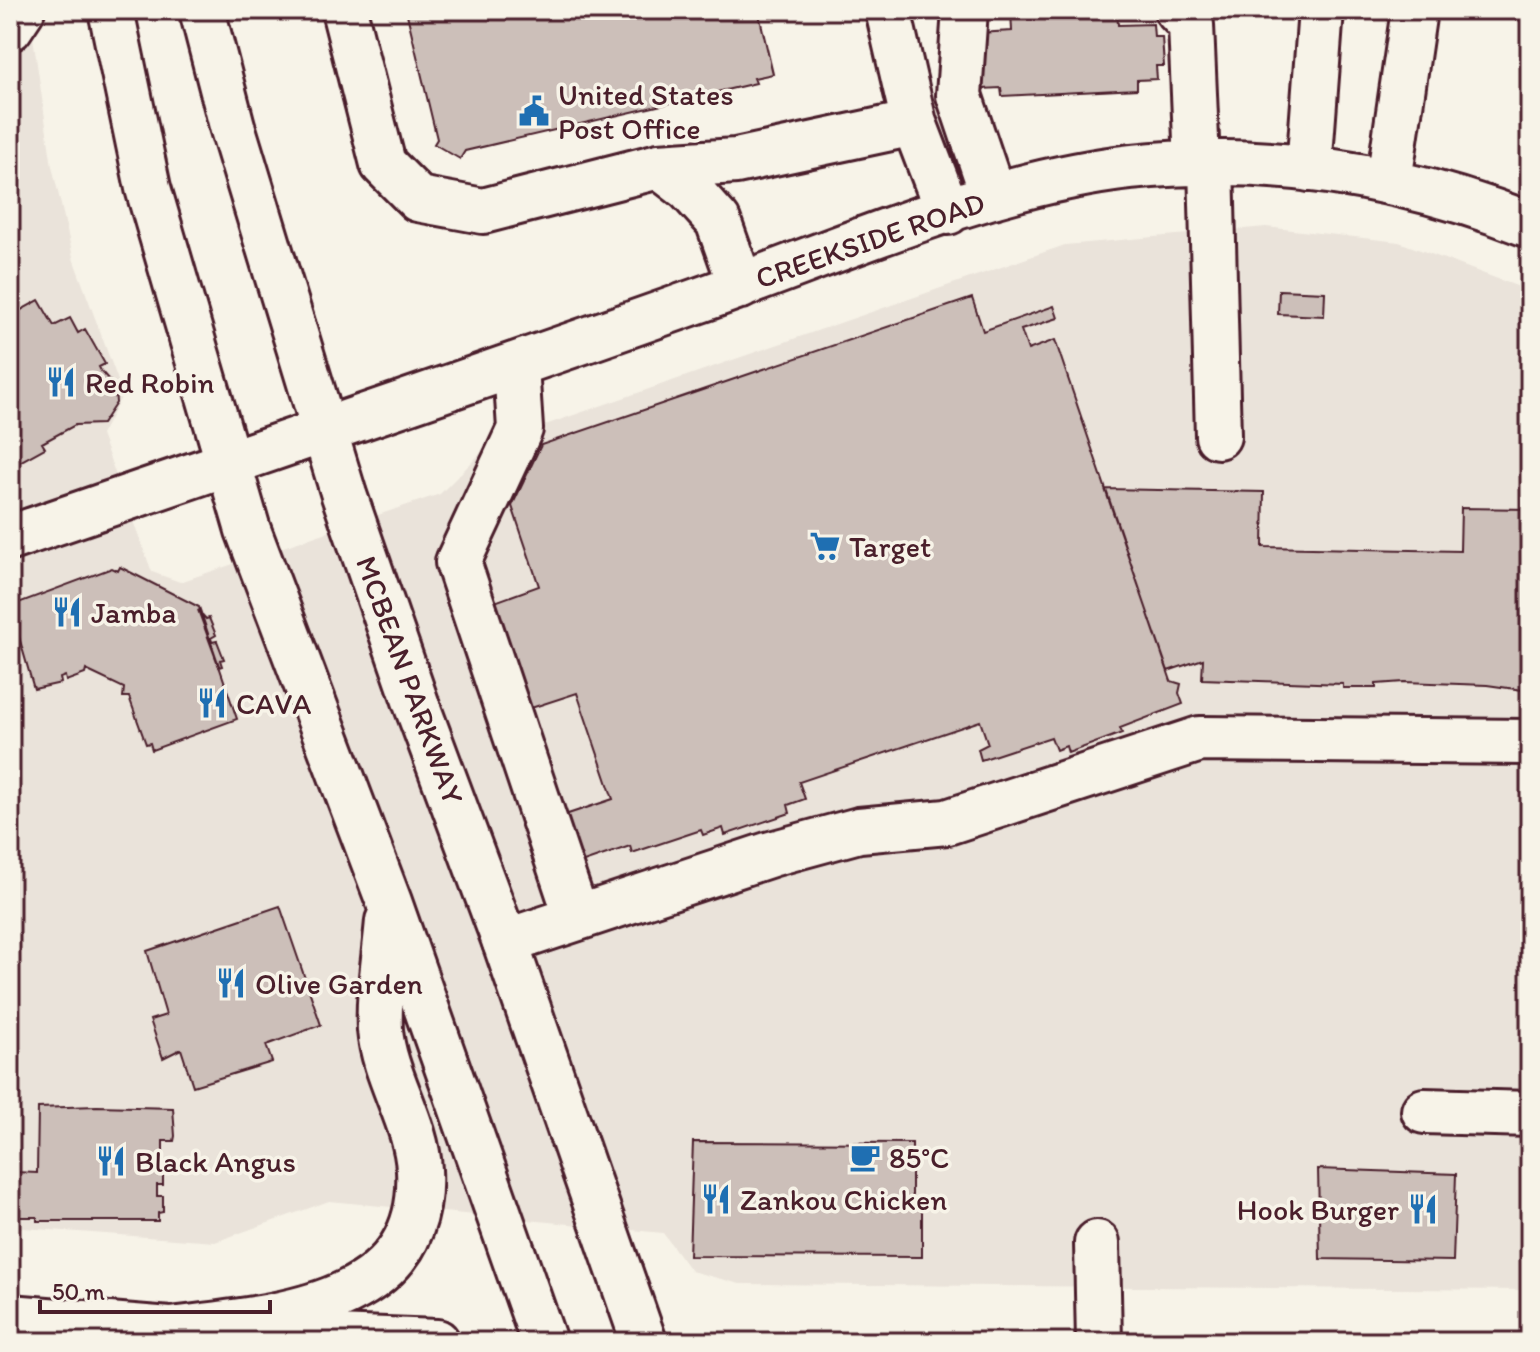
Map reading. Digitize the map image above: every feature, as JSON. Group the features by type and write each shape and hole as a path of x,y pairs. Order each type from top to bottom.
{"main road":[{"path":"10,28 22,10"},
{"path":"111,10 148,188 248,530 389,902 544,1342"},
{"name":"MCBEAN PARKWAY","path":"202,10 232,126 326,431 417,706 505,942 644,1342"},
{"path":"344,10 383,164 418,199 483,211 659,166 736,161 914,123"},
{"path":"888,10 914,123 948,212"},
{"path":"965,10 959,95 993,196"},
{"path":"1177,10 1191,25 1204,163 1218,436"},
{"path":"1309,169 1321,10"},
{"path":"1389,181 1414,10"},
{"path":"718,221 736,161"},
{"name":"CREEKSIDE ROAD","path":"10,538 516,366 993,196 1064,177 1204,163 1309,169 1389,181 1481,206 1530,225"},
{"path":"659,166 689,189 718,221 741,286"},
{"path":"516,366 520,429 458,562 577,918"},
{"path":"505,942 757,858 859,830 947,822 1200,739 1530,742"},
{"path":"164,1331 291,1313 339,1298 376,1277 405,1239 417,1204 419,1168 380,1031 389,902"},
{"path":"1424,1111 1530,1114"},
{"path":"1097,1243 1099,1342"},
{"path":"10,1317 164,1331 437,1342"}],"shaded area":[{"path":"10,10 29,10 52,166 74,261 123,394 101,435 152,572 180,582 440,494 490,444 1065,245 1266,227 1399,242 1530,291 1530,1290 740,1284 691,1271 663,1233 329,1201 215,1242 10,1227"}],"building":[{"name":"United States Post Office","path":"406,10 758,10 773,74 754,78 756,83 465,151 460,159 434,144 437,139"},
{"path":"1011,10 1117,10 1118,25 1153,24 1154,37 1162,37 1164,66 1156,66 1157,79 1137,80 1137,89 1002,96 1001,88 981,89 978,33 1012,31"},
{"path":"1279,290 1325,292 1324,316 1278,314"},
{"name":"Target","path":"972,298 983,331 1054,306 1058,318 1021,330 1028,350 1055,340 1171,681 1181,684 1179,693 1183,704 1120,728 1122,733 1068,753 1066,746 1056,750 1051,737 981,760 978,749 988,744 980,721 799,782 805,799 788,805 790,813 725,835 723,828 703,835 701,830 632,853 630,846 578,864 562,816 613,799 577,693 525,710 489,604 539,586 512,506 541,445"},
{"name":"Red Robin","path":"39,300 54,326 70,318 78,333 85,329 105,364 99,367 101,371 115,387 116,403 102,424 75,425 42,443 45,448 16,464 10,453 10,316"},
{"path":"1105,489 1264,492 1263,547 1460,551 1461,508 1530,509 1530,691 1487,685 1404,682 1376,684 1376,688 1343,688 1343,684 1202,679 1203,659 1168,671"},
{"path":"120,567 199,607 237,719 152,750 150,743 146,744 129,697 123,697 124,688 86,670 85,674 66,681 65,676 60,678 61,683 34,689 10,606 112,568 118,571"},
{"path":"198,610 206,619 209,618 216,635 211,638 212,642 217,641 224,659 220,660 222,666 219,667"},
{"name":"Olive Garden","path":"280,906 321,1025 266,1045 272,1062 193,1086 181,1049 163,1058 150,1020 166,1015 147,951"},
{"path":"38,1108 173,1108 174,1141 163,1141 163,1159 157,1164 157,1170 163,1170 163,1185 157,1185 157,1196 163,1196 163,1212 158,1213 158,1221 37,1221 37,1217 15,1217 15,1172 37,1173"},
{"path":"693,1142 912,1143 912,1200 922,1200 922,1257 689,1256"},
{"path":"1318,1169 1456,1174 1453,1261 1320,1259"}],"place":[{"name":"United States Post Office","path":"534,111"},
{"name":"Red Robin","path":"61,382"},
{"name":"Target","path":"825,546"},
{"name":"Jamba","path":"67,612"},
{"name":"CAVA","path":"212,703"},
{"name":"Olive Garden","path":"231,983"},
{"name":"85°C","path":"865,1157"},
{"name":"Black Angus","path":"111,1161"},
{"name":"Zankou Chicken","path":"716,1199"},
{"name":"Hook Burger","path":"1423,1209"}]}
